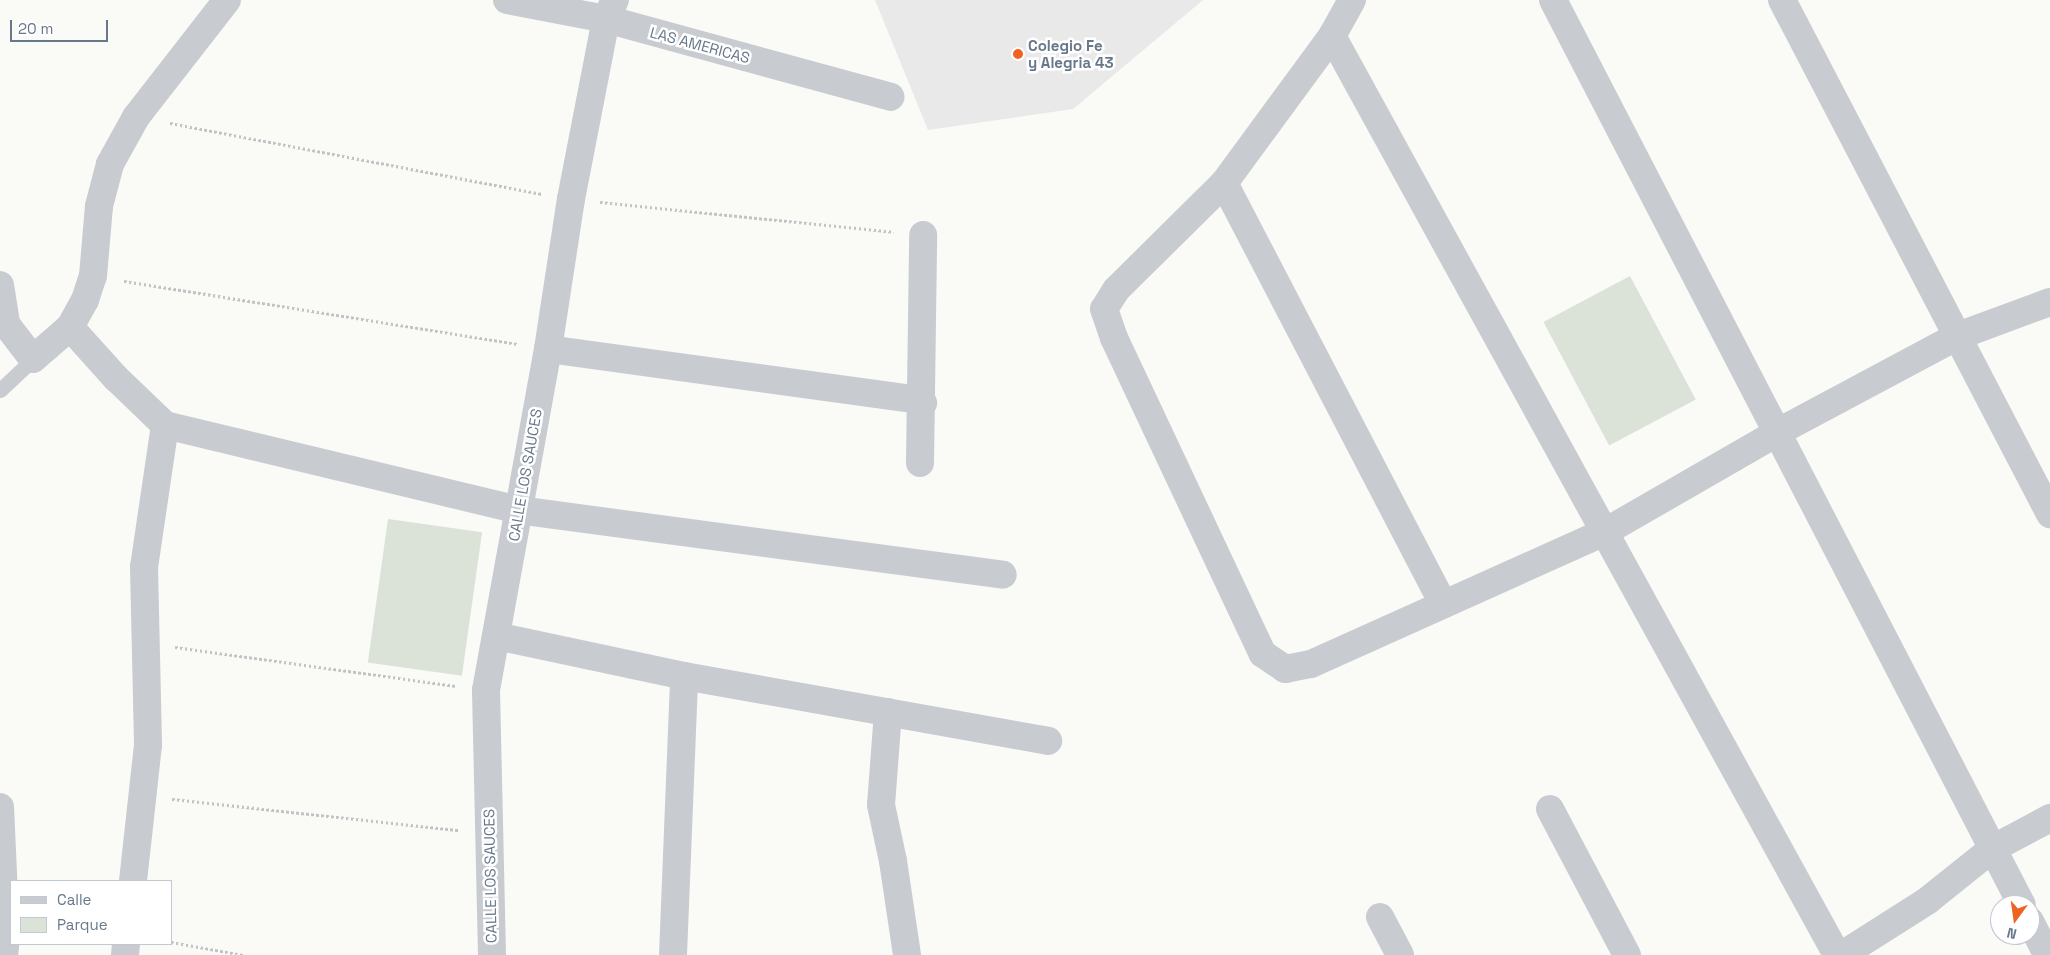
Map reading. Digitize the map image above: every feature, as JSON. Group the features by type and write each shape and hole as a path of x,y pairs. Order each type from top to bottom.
{"street":[{"path":"0,285 6,324 33,358 70,327 85,300 93,276 99,206 110,164 136,117 227,0"},
{"name":"LAS AMERICAS","path":"507,0 611,10 891,97"},
{"path":"1352,0 1332,36 1224,183 1116,290 1104,309 1114,338 1263,654 1285,669 1311,664 1605,532 1778,432 1958,336 2050,302"},
{"path":"1782,0 2050,514"},
{"path":"1557,2 2017,895"},
{"name":"CALLE LOS SAUCES","path":"492,955 486,690 548,349 571,199 611,10"},
{"path":"1332,36 1837,955"},
{"path":"1224,183 1443,604"},
{"path":"920,463 923,403 923,235"},
{"path":"70,327 116,378 165,425 518,510 1003,575"},
{"path":"548,349 914,400 923,403"},
{"path":"133,880 148,745 144,566 165,425"},
{"path":"496,636 684,676 1048,741"},
{"path":"673,955 684,676"},
{"path":"888,712 881,805 893,861 908,955"},
{"path":"0,807 6,939 4,955"},
{"path":"1550,809 1628,955"},
{"path":"1842,955 1927,901 1992,849 2050,818"},
{"path":"1380,917 1400,955"},
{"path":"2040,940 2048,955"}],"lane":[{"path":"0,390 33,358"}],"path":[{"path":"136,117 571,199 923,235"},
{"path":"93,276 548,349"},
{"path":"146,643 486,690"},
{"path":"142,796 490,834"},
{"path":"172,942 243,955"}],"shaded area":[{"name":"Colegio Fe y Alegria 43","path":"875,0 1203,0 1073,109 928,130"}],"green space":[{"path":"1630,276 1696,400 1609,446 1543,322"},
{"path":"388,519 482,532 462,676 368,663"}],"place":[{"name":"Colegio Fe y Alegria 43","path":"1018,54"}]}
